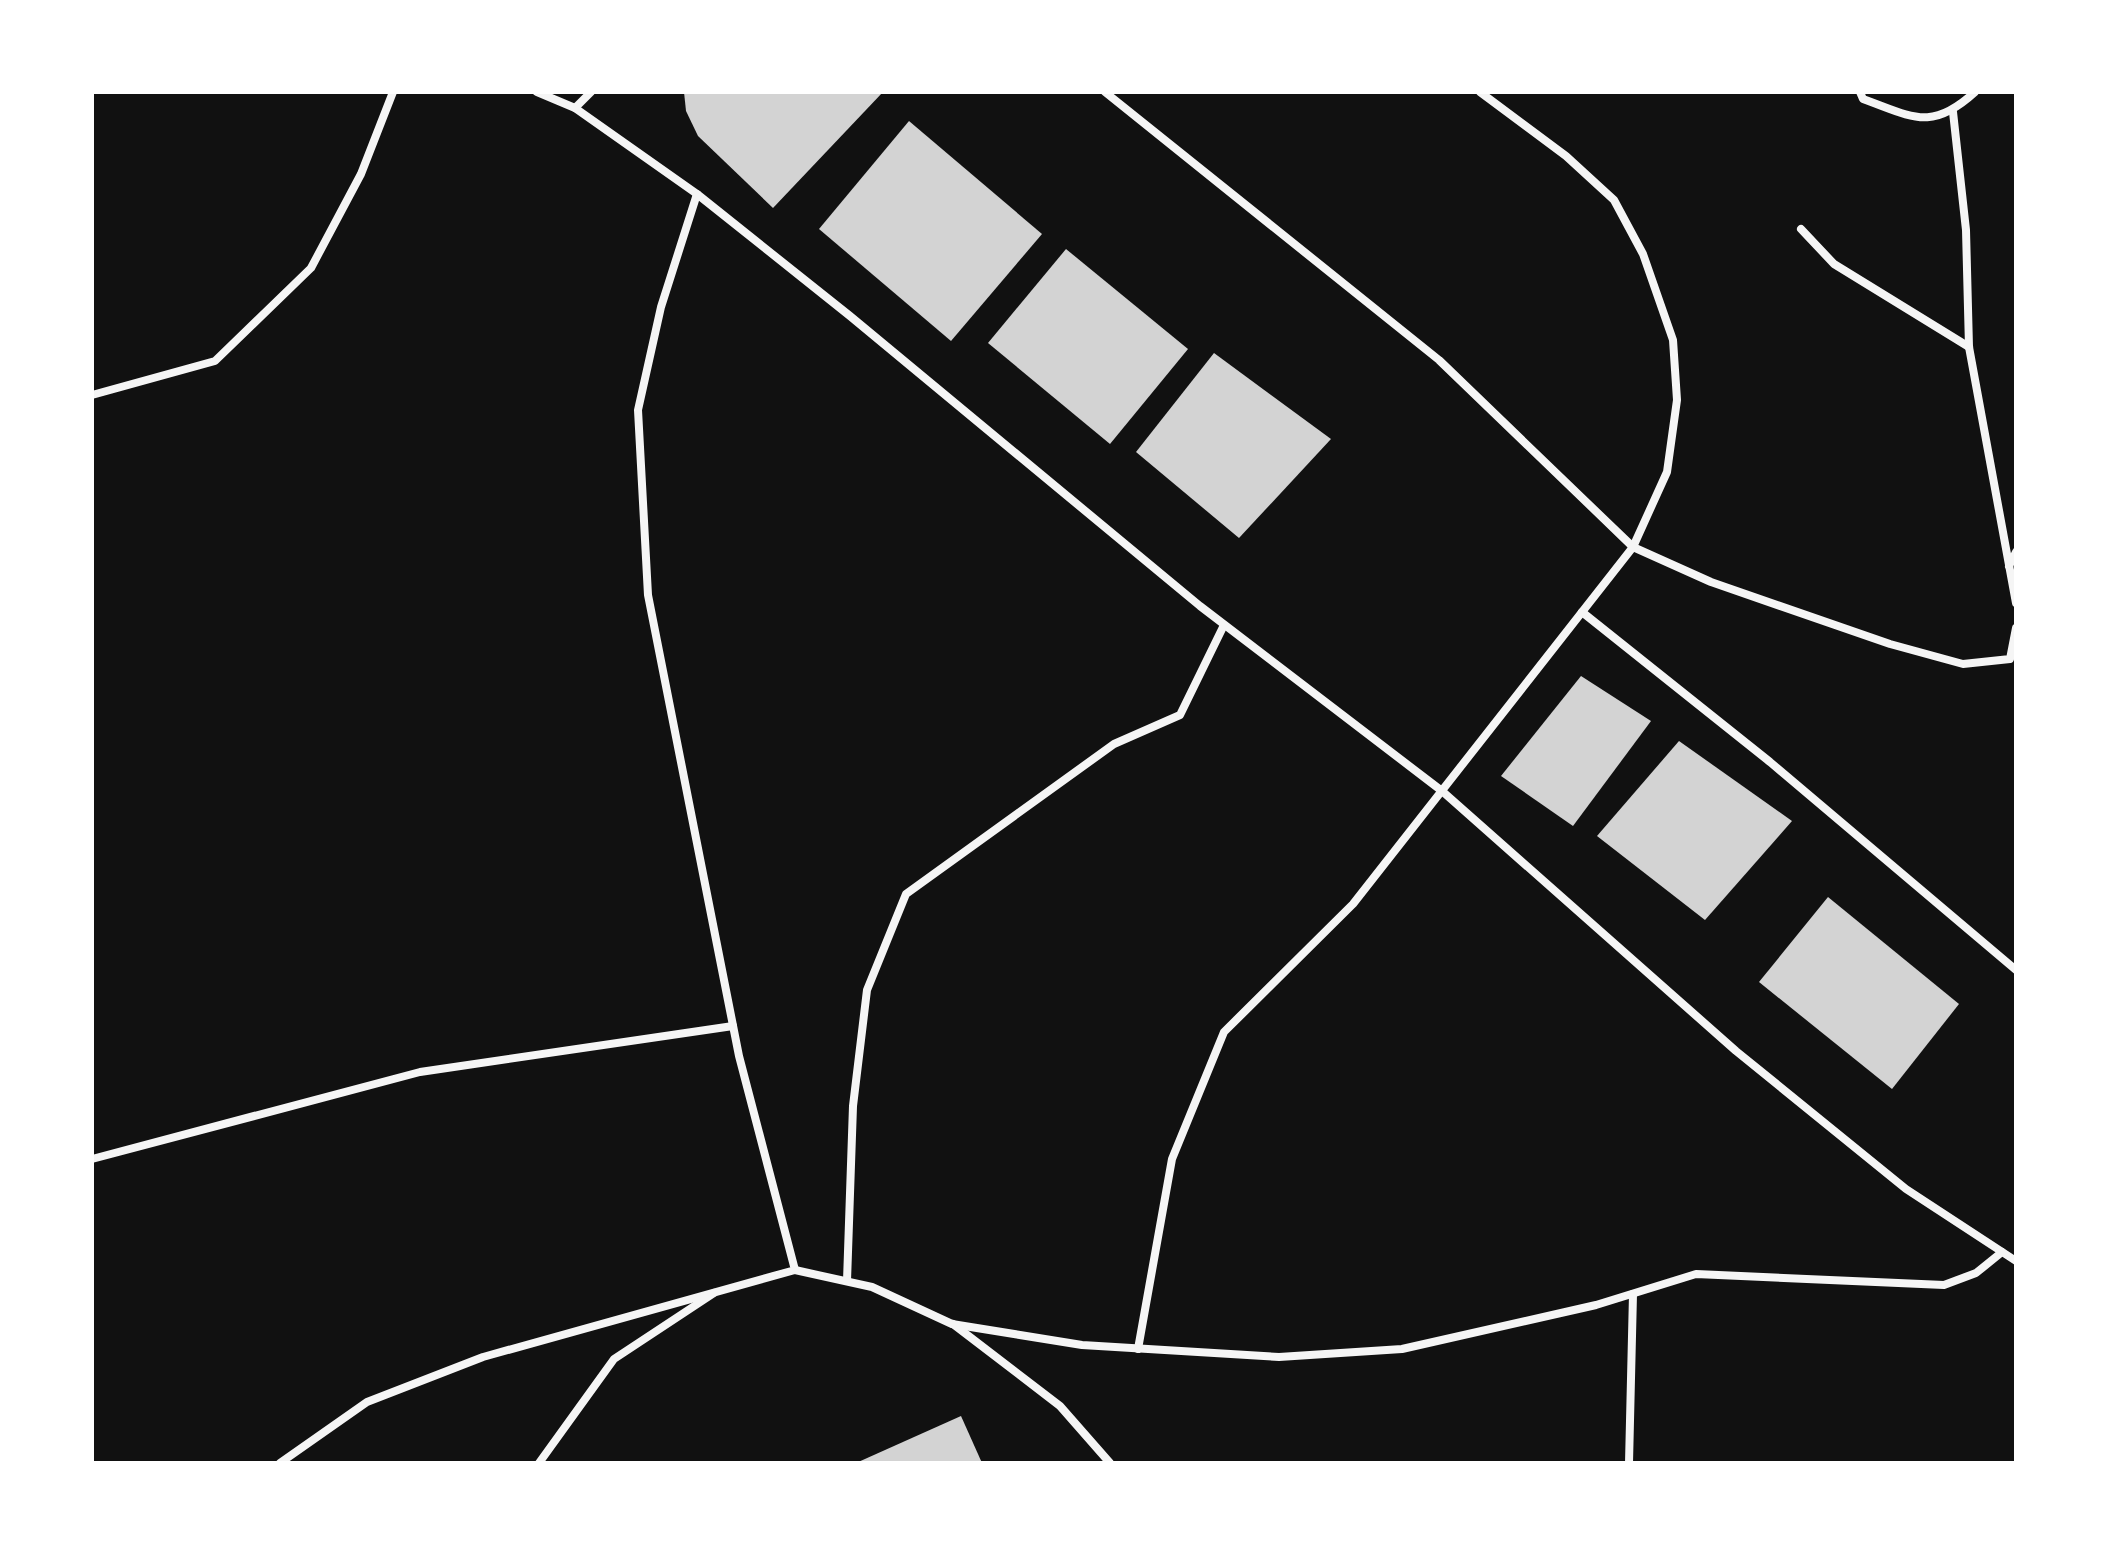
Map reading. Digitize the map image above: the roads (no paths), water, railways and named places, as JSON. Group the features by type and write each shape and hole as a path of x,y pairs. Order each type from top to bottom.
{"street":[{"path":"92,395 215,361 311,268 361,174 393,92"},
{"path":"537,92 575,108 697,194 1224,625 1442,791 1748,1061 1906,1189 2016,1261"},
{"path":"575,108 591,92"},
{"path":"1105,92 1439,360 1633,547 1711,582 1890,644 1963,664 2010,659 2016,628"},
{"path":"1860,92 1863,99 1918,119 1953,112 1975,92"},
{"path":"1138,1349 1172,1159 1224,1032 1353,904 1633,547 1667,472 1677,400 1673,340 1643,254 1614,200 1566,156 1486,94"},
{"path":"1953,112 1966,230 1969,347 2016,603"},
{"path":"697,194 661,307 638,410 648,595 733,1026 795,1270"},
{"path":"1801,229 1834,264 1969,347"},
{"path":"2008,567 2016,552"},
{"path":"1582,612 1770,762 2016,970"},
{"path":"847,1281 853,1106 867,990 906,894 1114,744 1180,715 1224,625"},
{"path":"92,1159 420,1072 733,1026"},
{"path":"952,1324 1082,1345 1279,1357 1402,1349 1633,1294 1696,1274 1944,1285 1976,1273 2002,1252"},
{"path":"280,1463 367,1402 483,1357 795,1270 872,1287 952,1324 1060,1406 1110,1463"},
{"path":"539,1463 614,1359 722,1288"},
{"path":"1629,1463 1633,1294"}]}
